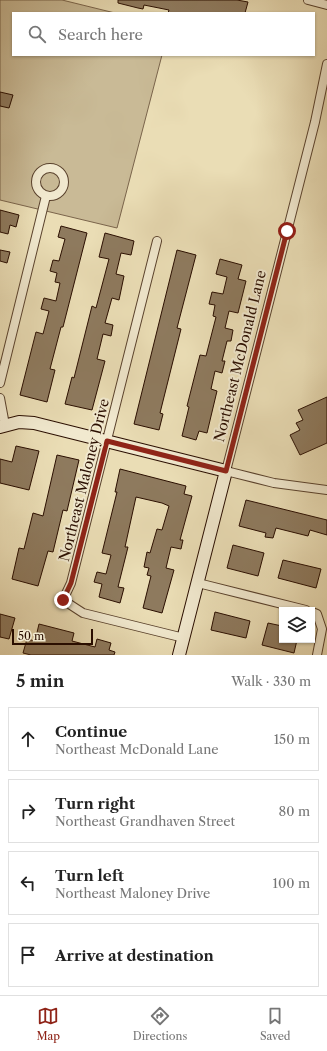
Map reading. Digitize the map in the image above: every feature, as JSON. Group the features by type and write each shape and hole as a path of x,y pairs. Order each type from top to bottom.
{"street":[{"path":"308,0 327,5"},
{"name":"Northeast McDonald Lane","path":"179,655 315,122 327,64"},
{"path":"0,383 46,196"},
{"name":"Northeast Maloney Drive","path":"157,241 71,583 63,600 83,613 184,638"},
{"path":"0,398 3,426 19,422 34,423 274,482 327,490"},
{"path":"198,583 294,607"},
{"path":"315,613 317,614 320,621 321,636 317,655"}],"shaded area":[{"path":"0,0 62,0 111,12 12,12 12,56 162,56 117,228 0,200"}],"building":[{"path":"118,0 237,0 248,2 245,12 168,12 169,10 144,5 143,9 118,3"},
{"path":"0,92 13,95 9,108 0,106"},
{"path":"0,210 19,215 16,227 10,225 8,234 0,232"},
{"path":"61,226 87,233 63,327 61,327 50,369 55,370 47,402 20,395 36,332 43,334 49,311 41,309 44,298 56,301 60,283 55,282 57,273 50,271 53,260 59,261 65,239 58,237"},
{"path":"105,233 134,241 131,255 121,253 116,274 124,276 119,300 112,298 105,323 113,325 111,336 103,334 97,359 105,361 92,410 65,404 72,377 74,378 92,306 96,308 109,259 99,257"},
{"path":"0,250 10,252 7,263 0,261"},
{"path":"177,250 196,255 177,328 181,329 160,413 163,414 159,430 134,424"},
{"path":"220,259 242,265 238,279 246,281 238,313 229,311 225,328 233,330 231,341 227,341 222,361 225,361 222,373 215,371 211,389 217,391 207,433 199,431 196,440 182,436 189,407 187,406 200,355 206,356 216,317 213,316 215,305 209,304 212,292 223,294 227,277 216,274"},
{"path":"327,397 327,443 300,455 290,435 300,430 296,423 303,420 298,410"},
{"path":"16,446 39,451 29,490 0,483 0,459 12,462"},
{"path":"57,455 79,460 67,511 63,510 53,552 48,551 38,586 12,579 19,548 24,549 33,513 43,516"},
{"path":"120,469 186,486 184,494 192,496 180,540 183,540 181,549 171,547 166,568 174,570 162,613 143,608 151,576 147,575 149,568 144,567 147,552 150,553 157,529 162,530 169,506 136,497 125,547 128,547 118,587 124,588 120,603 99,597 102,584 94,582 97,572 106,574 111,555 102,553 117,492 115,492"},
{"path":"246,500 327,520 327,535 310,530 308,536 276,528 273,538 265,537 266,533 239,526"},
{"path":"233,545 264,553 258,576 227,568"},
{"path":"283,560 321,569 316,588 278,578"},
{"path":"215,612 250,621 246,638 211,630"},
{"path":"0,614 15,618 9,639 0,637"},
{"path":"268,623 279,625 279,643 296,643 294,653 262,645"},
{"path":"39,624 74,633 72,641 95,647 97,639 111,643 109,650 115,652 114,655 31,655 23,653 27,639 35,641"}],"route":[{"path":"63,600 71,583 107,441 226,471 287,231"}]}
